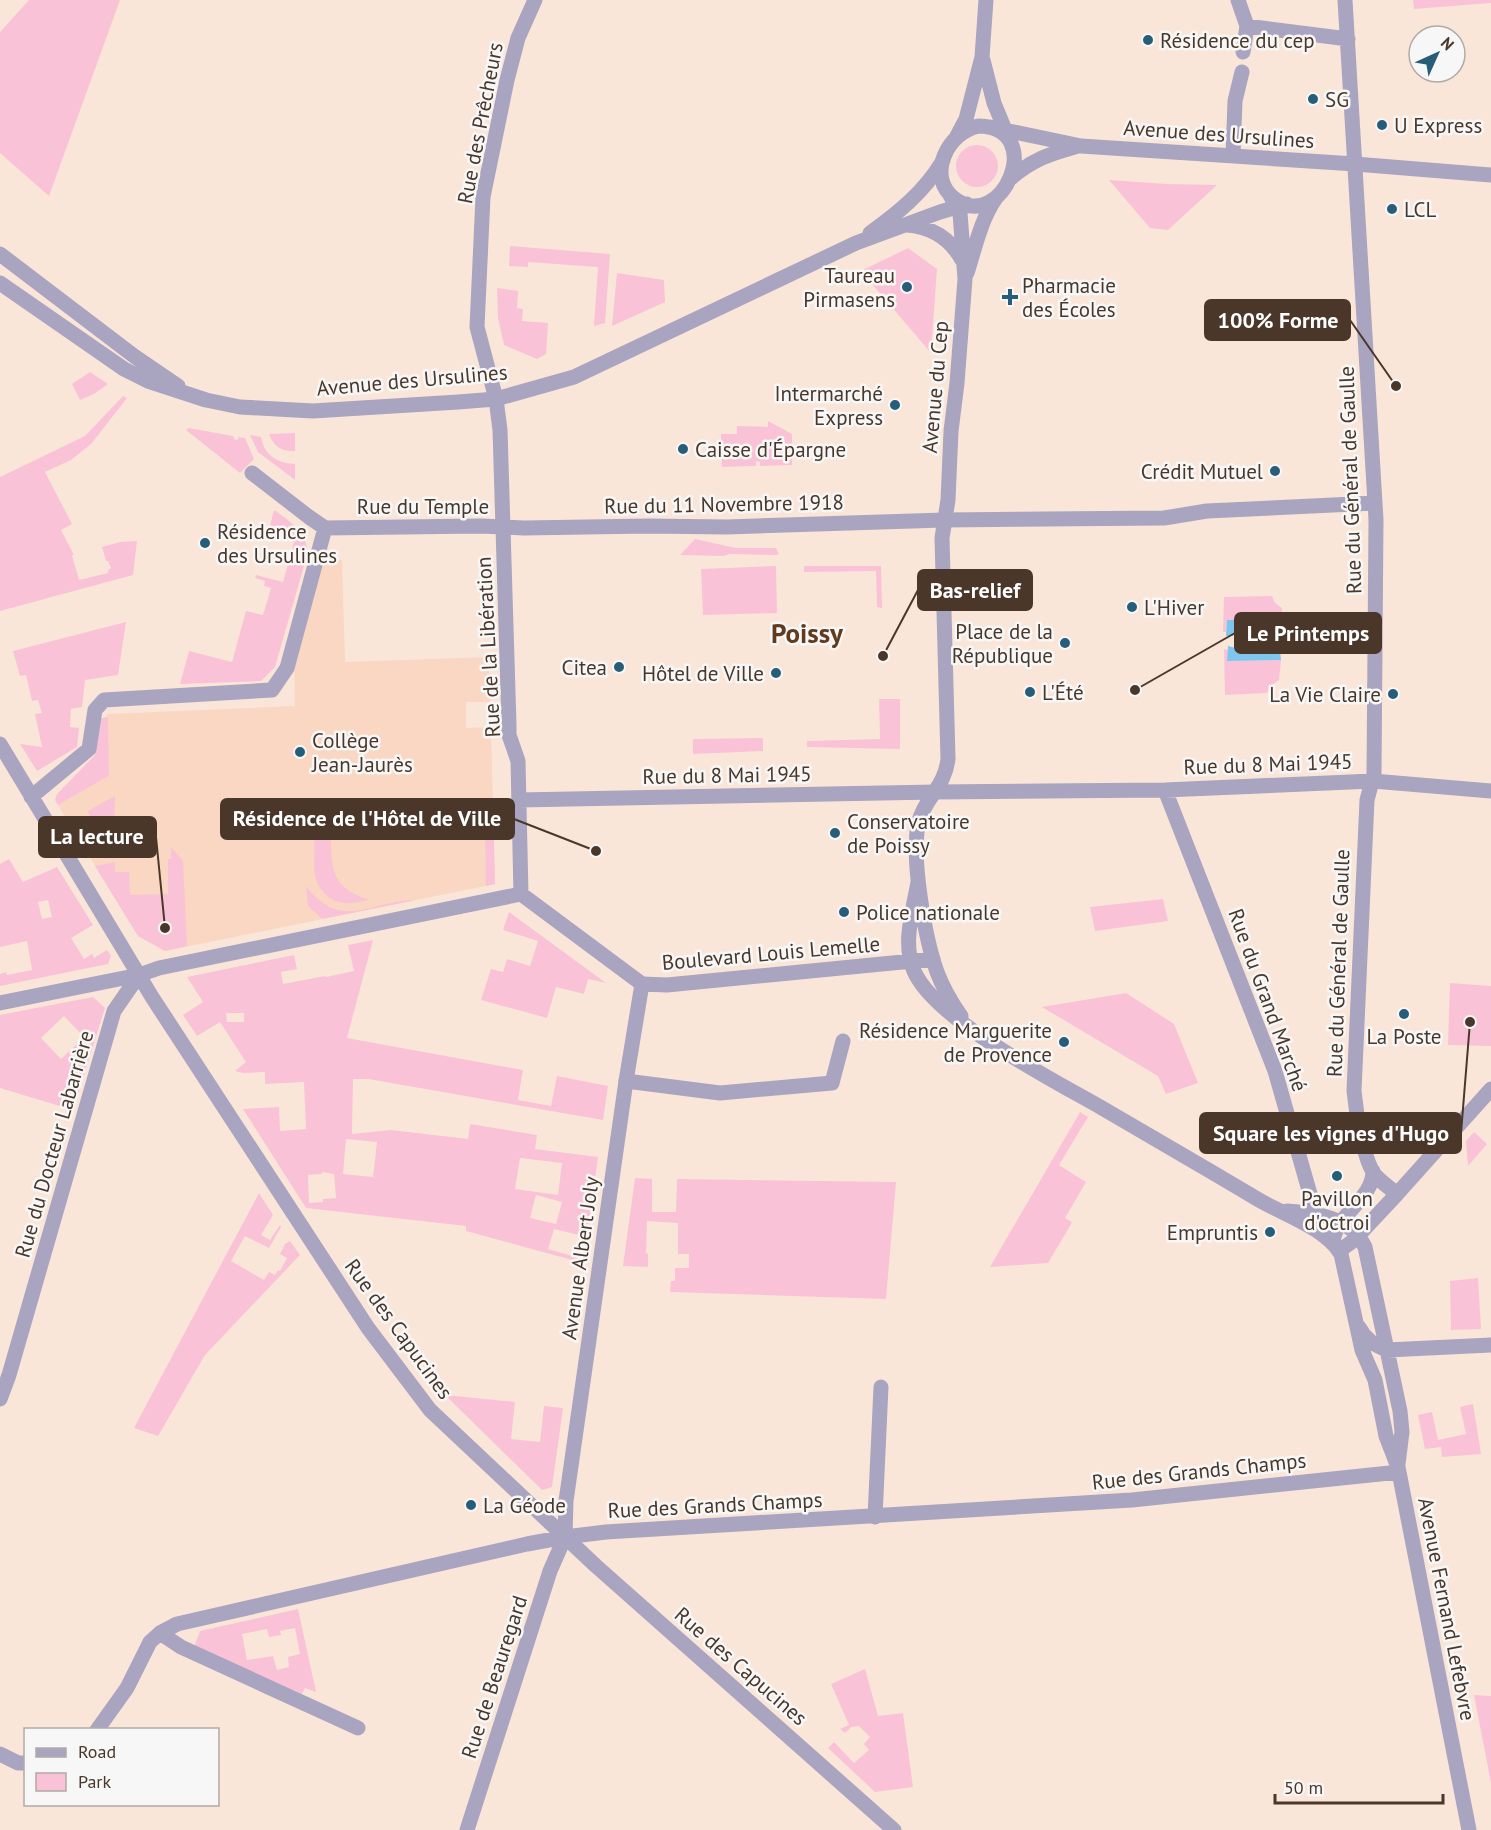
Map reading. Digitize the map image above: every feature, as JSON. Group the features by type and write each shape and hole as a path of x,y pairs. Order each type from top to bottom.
{"street":[{"name":"Rue des Prêcheurs","path":"496,399 477,327 483,197 518,38 535,0"},
{"path":"982,57 993,103 1012,145 1015,163 1009,180 998,196 986,204 974,206 958,202 942,183 940,170 942,162 966,119 982,57 986,0"},
{"path":"1238,0 1247,27 1243,52"},
{"name":"Rue du Général de Gaulle","path":"1345,0 1375,503 1374,742 1372,781 1366,800 1354,1091 1360,1130 1373,1171 1397,1194"},
{"path":"1247,27 1348,39"},
{"path":"1233,156 1235,101 1242,72"},
{"name":"Avenue des Ursulines","path":"990,127 1081,146 1491,175"},
{"path":"955,138 961,132 971,128 990,127 1004,135 1012,145"},
{"name":"Avenue des Ursulines","path":"1009,180 1041,157 1081,146"},
{"name":"Avenue des Ursulines","path":"856,243 911,201 928,183 942,162"},
{"name":"Avenue du Cep","path":"965,279 985,220 991,205 998,196"},
{"name":"Avenue des Ursulines","path":"0,282 124,369 148,381 193,396 240,407 313,411 496,399 574,376 856,243 907,225 958,202"},
{"name":"Avenue du Cep","path":"944,520 948,500 951,431 965,279 958,202"},
{"path":"907,225 927,229 945,238 963,260"},
{"name":"Avenue des Ursulines","path":"0,254 134,356 193,396"},
{"name":"Rue de la Libération","path":"496,399 500,430 504,527 508,725 518,761 521,894"},
{"path":"31,797 89,749 95,710 105,700 272,690 287,668 325,528 252,473"},
{"path":"910,961 908,938 918,882 918,825 924,810 945,776 948,759 942,538 944,520 1164,518 1207,511 1375,503"},
{"name":"Rue du 11 Novembre 1918","path":"504,527 727,527 944,520"},
{"name":"Rue du Temple","path":"325,528 504,527"},
{"name":"Rue des Capucines","path":"0,744 139,975 368,1328 430,1410 565,1537 894,1830"},
{"name":"Rue du 8 Mai 1945","path":"1166,790 1372,781 1491,790"},
{"path":"935,792 1166,790"},
{"name":"Rue du Grand Marché","path":"1166,790 1275,1071 1314,1222"},
{"name":"Rue du 8 Mai 1945","path":"519,800 935,792"},
{"path":"918,882 933,959"},
{"path":"0,1004 139,975 159,968 521,894"},
{"name":"Boulevard Louis Lemelle","path":"521,894 642,984 668,985 933,959 945,991 970,1028"},
{"name":"Boulevard Louis Lemelle","path":"910,961 917,977 931,996 970,1028 1025,1063 1277,1211 1314,1222 1341,1222 1358,1235"},
{"name":"Rue du Docteur Labarrière","path":"0,1400 114,1011 139,975"},
{"name":"Avenue Albert Joly","path":"565,1537 566,1501 642,984"},
{"path":"626,1081 720,1093 832,1083 843,1041"},
{"path":"1373,1171 1373,1178 1368,1189 1334,1233 1336,1247 1358,1235 1491,1089"},
{"name":"Boulevard Louis Lemelle","path":"1314,1222 1336,1247"},
{"name":"Avenue Fernand Lefebvre","path":"1358,1235 1365,1246 1401,1420 1398,1469"},
{"name":"Avenue Fernand Lefebvre","path":"1336,1247 1343,1260 1362,1350 1375,1380 1386,1436 1398,1469 1469,1830"},
{"path":"1356,1322 1367,1339 1387,1350 1491,1345"},
{"path":"1375,1380 1377,1364 1387,1350"},
{"path":"874,1517 881,1387"},
{"name":"Rue des Grands Champs","path":"160,1633 177,1624 565,1537 606,1532 1132,1500 1398,1469"},
{"name":"Rue de Beauregard","path":"467,1830 550,1570 565,1537"},
{"path":"98,1728 127,1688 150,1642 160,1633 181,1647 358,1728"},
{"path":"0,1754 18,1763 24,1763"}],"shaded area":[{"name":"Collège Jean-Jaurès","path":"323,560 342,560 345,662 489,657 490,702 466,702 466,728 491,727 495,884 165,951 138,936 58,805 109,776 107,714 295,706 294,659"}],"green space":[{"path":"29,0 120,0 49,196 0,153 0,32"},
{"path":"1413,0 1491,0 1491,3 1414,9"},
{"path":"977,145 992,151 998,166 992,181 977,187 962,181 956,166 962,151"},
{"path":"1109,180 1217,185 1168,230 1150,228"},
{"path":"510,246 610,254 605,323 594,326 598,267 528,262 528,267 509,266"},
{"path":"908,248 937,269 931,353 861,271"},
{"path":"617,273 664,280 665,302 612,326"},
{"path":"497,288 518,291 517,308 523,309 522,321 548,323 546,354 537,359 504,345 498,318"},
{"path":"90,372 108,384 80,400 72,384"},
{"path":"123,396 127,398 91,444 71,460 45,472 72,524 61,530 74,555 72,555 79,580 108,573 111,568 106,561 102,547 120,542 137,541 133,575 0,611 0,477 85,436"},
{"path":"768,421 792,434 792,465 760,466 760,462 756,461 756,466 722,467 721,434 737,434 737,426 768,427"},
{"path":"189,428 233,436 235,440 239,439 238,437 245,438 254,459 240,473 186,430"},
{"path":"295,433 295,451 279,448 269,434"},
{"path":"250,435 261,437 265,449 272,457 295,464 295,480 258,452"},
{"path":"274,510 300,532 308,552 275,667 261,681 180,684 189,651 232,662 246,611 263,615 271,588 264,586 265,581 255,578 256,575 283,582 294,542 268,534"},
{"path":"695,539 736,548 776,548 779,554 680,555"},
{"path":"776,566 777,613 703,615 701,569"},
{"path":"804,566 881,566 882,608 877,607 876,571 804,572"},
{"path":"1272,596 1275,603 1282,608 1281,622 1278,619 1227,620 1226,632 1223,632 1224,597"},
{"path":"126,622 118,675 85,680 82,707 71,709 70,727 79,728 77,747 37,771 20,744 42,747 35,714 42,713 38,700 32,701 26,675 20,676 13,651"},
{"path":"1224,649 1228,650 1228,661 1281,660 1279,680 1267,693 1225,695"},
{"path":"879,699 900,699 900,749 807,747 807,741 880,739"},
{"path":"108,716 109,776 58,805 55,800 57,794 95,755 101,719"},
{"path":"763,738 763,751 693,754 693,739"},
{"path":"115,796 113,853 106,859 101,855 88,811"},
{"path":"315,801 328,803 335,874 344,887 369,900 351,903 338,902 327,896 319,886 314,867"},
{"path":"485,808 493,808 495,884 486,886"},
{"path":"171,847 183,861 187,946 165,951 138,936 95,866 115,862 115,872 129,872 130,895 168,894 168,859 171,859"},
{"path":"9,859 23,882 57,867 93,925 71,938 84,959 92,954 94,958 107,950 111,956 108,964 0,986 0,974 6,972 7,975 32,970 27,941 0,947 0,864","holes":["48,900 52,917 42,919 38,902"]},
{"path":"306,886 319,900 332,908 345,911 358,911 400,901 416,900 322,919 308,906"},
{"path":"1163,899 1168,921 1095,931 1090,907"},
{"path":"509,912 606,983 588,979 584,994 556,987 547,1018 481,1000 491,969 503,972 507,959 530,966 538,941 503,930"},
{"path":"373,940 347,1038 523,1070 518,1100 551,1106 557,1076 608,1086 603,1120 368,1079 353,1079 352,1134 391,1130 468,1139 470,1124 537,1135 535,1149 598,1157 587,1237 554,1229 548,1249 573,1256 576,1247 585,1249 583,1263 466,1231 466,1226 306,1208 243,1109 279,1107 280,1131 306,1129 304,1082 265,1084 265,1072 235,1071 246,1062 220,1022 197,1036 183,1015 203,1002 187,977 294,955 297,969 281,972 283,984 326,977 354,971 348,945","holes":["226,1013 244,1013 244,1022 227,1022","346,1139 377,1142 373,1177 343,1174","520,1158 562,1163 558,1195 515,1189","322,1172 334,1174 336,1198 309,1203 308,1175 322,1174","536,1195 562,1202 556,1224 530,1218"]},
{"path":"1450,983 1491,986 1491,1046 1448,1045"},
{"path":"1126,993 1174,1024 1198,1083 1166,1094 1158,1076 1042,1007"},
{"path":"93,997 105,1008 73,1110 0,1088 0,1015","holes":["64,1016 84,1037 61,1059 41,1038"]},
{"path":"1080,1112 1088,1117 1059,1165 1086,1182 1065,1218 1072,1222 1070,1226 1048,1263 990,1267"},
{"path":"1474,1132 1487,1144 1468,1166 1466,1141"},
{"path":"635,1178 652,1179 652,1212 676,1212 677,1179 896,1182 886,1299 670,1292 671,1281 675,1281 675,1268 689,1268 689,1254 678,1254 678,1223 647,1221 648,1267 623,1266"},
{"path":"259,1193 273,1215 261,1235 270,1240 280,1225 281,1227 269,1248 245,1236 231,1261 264,1280 269,1272 275,1275 278,1270 280,1271 287,1258 280,1254 285,1244 290,1241 300,1255 205,1355 158,1436 134,1428"},
{"path":"1478,1278 1481,1329 1451,1330 1450,1281"},
{"path":"445,1395 515,1402 511,1439 540,1442 544,1406 563,1408 552,1487 542,1490"},
{"path":"1473,1404 1481,1454 1442,1457 1441,1447 1425,1449 1418,1415 1432,1412 1438,1440 1466,1434 1460,1407"},
{"path":"298,1609 316,1692 305,1688 302,1694 194,1647 200,1631","holes":["295,1628 300,1654 288,1657 289,1667 277,1670 273,1656 247,1660 242,1634 267,1629 269,1637 281,1635 280,1631"]},
{"path":"865,1669 878,1716 903,1713 913,1787 875,1792 828,1748 834,1742 854,1763 869,1750 864,1744 870,1737 859,1726 851,1727 845,1733 840,1729 849,1725 831,1684"},
{"path":"1474,1695 1491,1696 1491,1783"}],"water":[{"path":"1278,619 1281,622 1281,628 1274,628 1273,634 1234,633 1233,636 1226,636 1227,620"},
{"path":"1228,646 1275,649 1280,651 1281,660 1227,661"}],"place":[{"name":"Résidence du cep","path":"1148,40"},
{"name":"SG","path":"1313,99"},
{"name":"U Express","path":"1382,125"},
{"name":"LCL","path":"1392,209"},
{"name":"Taureau Pirmasens","path":"907,287"},
{"name":"Pharmacie des Écoles","path":"1010,297"},
{"name":"100% Forme","path":"1396,386"},
{"name":"Intermarché Express","path":"895,405"},
{"name":"Caisse d'Épargne","path":"683,449"},
{"name":"Crédit Mutuel","path":"1275,471"},
{"name":"Résidence des Ursulines","path":"205,543"},
{"name":"L'Hiver","path":"1132,607"},
{"name":"Place de la République","path":"1065,643"},
{"name":"Bas-relief","path":"883,656"},
{"name":"Citea","path":"619,667"},
{"name":"Hôtel de Ville","path":"776,673"},
{"name":"Le Printemps","path":"1135,690"},
{"name":"L'Été","path":"1030,692"},
{"name":"La Vie Claire","path":"1393,694"},
{"name":"Collège Jean-Jaurès","path":"300,752"},
{"name":"Conservatoire de Poissy","path":"835,833"},
{"name":"Résidence de l'Hôtel de Ville","path":"596,851"},
{"name":"Police nationale","path":"844,912"},
{"name":"La lecture","path":"165,928"},
{"name":"La Poste","path":"1404,1014"},
{"name":"Square les vignes d'Hugo","path":"1470,1022"},
{"name":"Résidence Marguerite de Provence","path":"1064,1042"},
{"name":"Pavillon d'octroi","path":"1337,1176"},
{"name":"Empruntis","path":"1270,1232"},
{"name":"La Géode","path":"471,1505"}],"district":[{"name":"Poissy","path":"807,633"}]}
